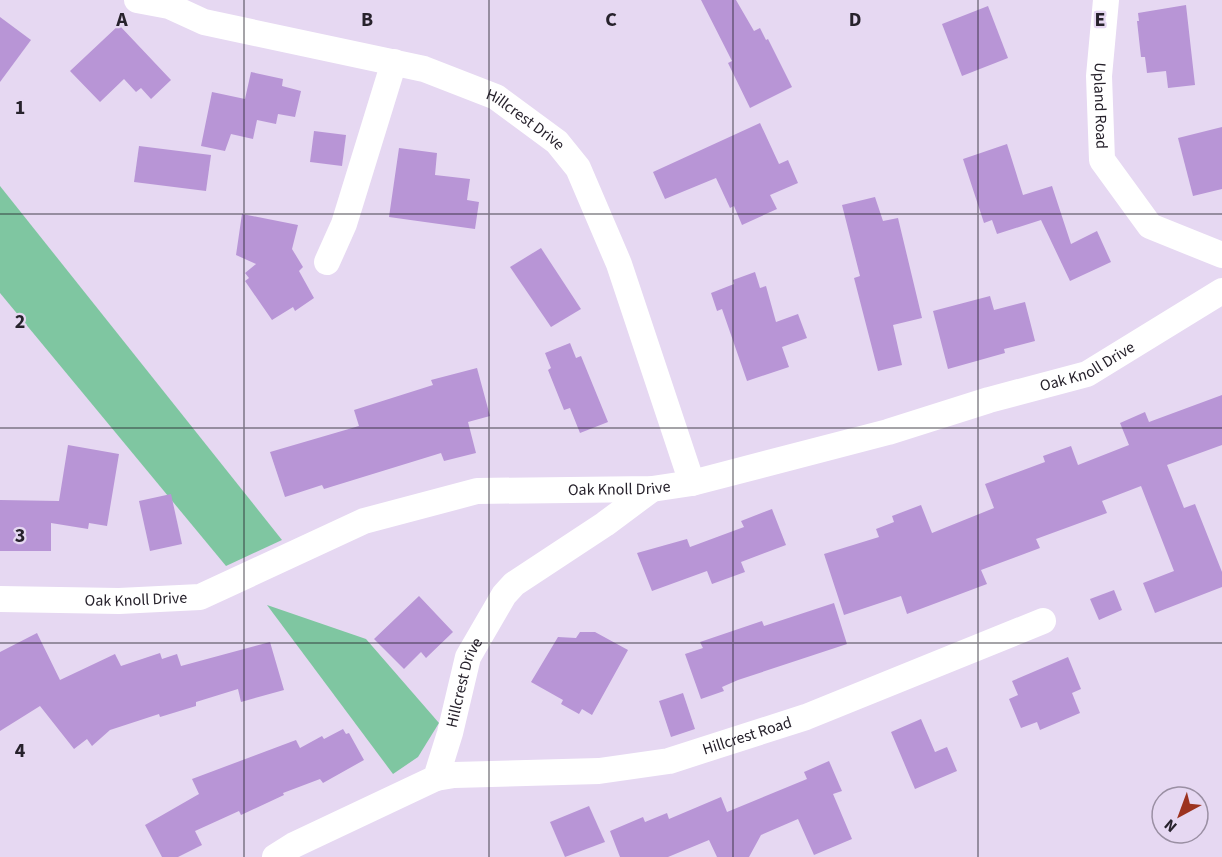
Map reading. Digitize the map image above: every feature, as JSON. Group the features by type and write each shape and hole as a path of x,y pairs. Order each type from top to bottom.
{"street":[{"name":"Hillcrest Drive","path":"137,0 169,6 204,22 424,69 496,97 557,142 578,168 619,264 692,483"},
{"name":"Upland Road","path":"1106,0 1099,76 1102,160 1150,226 1222,255"},
{"path":"327,262 344,224 394,62"},
{"name":"Oak Knoll Drive","path":"0,599 118,601 200,597 364,521 477,491 652,489 692,483 888,432 989,400 1088,374 1222,291"},
{"name":"Hillcrest Drive","path":"436,778 450,733 468,657 504,595 514,584 605,525 652,489"},
{"name":"Hillcrest Road","path":"436,778 454,775 599,771 669,761 806,717 1043,621"},
{"path":"275,857 294,845 436,778"}],"green space":[{"path":"0,186 282,540 226,566 0,293"},
{"path":"267,605 366,639 439,723 418,757 393,774"}],"building":[{"path":"701,0 736,0 754,31 760,28 766,40 768,39 792,87 750,108 728,63 732,61"},
{"path":"1186,5 1195,85 1168,88 1166,71 1147,73 1145,57 1141,57 1138,13"},
{"path":"988,6 1008,58 962,76 942,24"},
{"path":"0,17 31,40 0,82"},
{"path":"119,25 171,80 151,99 141,88 136,92 124,79 100,102 70,71"},
{"path":"251,72 283,79 282,86 301,91 295,117 278,114 276,124 257,120 253,139 231,134 225,151 201,146 212,92 245,99"},
{"path":"760,123 779,164 788,160 798,183 770,195 777,209 742,225 734,206 730,208 716,178 665,199 653,172"},
{"path":"1222,127 1222,189 1193,196 1178,138"},
{"path":"314,131 346,135 342,166 310,162"},
{"path":"1007,144 1023,195 1052,186 1071,244 1097,231 1111,262 1070,281 1041,220 997,234 992,220 984,223 963,159"},
{"path":"139,146 211,155 206,191 134,182"},
{"path":"399,148 437,153 435,175 470,179 467,200 479,202 475,229 389,217"},
{"path":"875,197 883,221 898,218 922,318 893,325 902,365 878,371 854,278 860,276 842,205"},
{"path":"242,214 298,225 292,249 303,267 299,271 314,298 295,311 293,307 272,320 245,281 249,278 245,273 256,264 236,255"},
{"path":"541,248 581,309 551,327 510,267"},
{"path":"755,272 760,288 766,286 776,322 798,314 807,338 782,347 789,367 747,381 722,309 717,311 711,293 734,284 733,280"},
{"path":"990,296 994,310 1025,302 1035,341 1004,349 1005,353 948,369 933,311"},
{"path":"570,343 576,358 581,356 608,422 580,433 570,408 564,410 548,370 551,368 545,353"},
{"path":"477,368 490,416 468,422 476,453 444,461 441,453 324,489 322,485 285,497 270,452 359,426 354,410 433,385 431,380"},
{"path":"1222,395 1222,445 1167,465 1184,508 1195,504 1222,572 1222,587 1155,613 1143,583 1174,571 1141,486 1102,501 1107,513 1036,539 1040,548 981,570 987,584 907,614 901,596 844,615 824,554 879,537 876,529 894,522 892,516 921,505 932,533 994,508 985,484 1045,462 1043,456 1071,446 1078,465 1129,445 1120,423 1145,412 1149,422"},
{"path":"68,445 119,454 107,526 89,523 88,529 51,523 51,551 0,551 0,500 59,501"},
{"path":"171,494 182,544 150,551 139,501"},
{"path":"772,509 786,545 741,562 745,572 712,584 707,571 652,591 637,553 687,539 690,547 744,527 741,521"},
{"path":"1114,590 1122,610 1099,620 1090,599"},
{"path":"419,596 453,632 426,658 421,652 404,669 374,639"},
{"path":"834,603 847,644 738,680 722,687 724,691 701,699 685,654 703,648 700,642 762,621 764,626"},
{"path":"580,632 595,632 628,650 592,715 582,709 579,714 561,704 563,700 531,682 558,637 576,638"},
{"path":"37,633 60,680 115,654 121,666 160,653 162,659 177,654 181,666 270,642 284,690 241,702 238,689 196,702 196,706 160,717 159,714 110,730 92,746 87,739 74,749 40,706 0,731 0,652"},
{"path":"1068,657 1081,689 1072,693 1080,713 1040,730 1037,722 1021,728 1009,699 1018,695 1012,681"},
{"path":"683,693 695,729 671,737 659,701"},
{"path":"921,719 935,752 947,747 957,771 915,789 891,732"},
{"path":"343,729 346,734 349,733 364,760 323,783 320,779 283,793 284,795 241,815 239,811 195,831 202,845 178,857 162,857 145,825 199,794 192,779 296,740 300,748 322,736 324,739"},
{"path":"829,761 842,791 833,794 852,839 814,855 798,819 761,835 749,857 717,857 709,840 668,857 620,857 610,831 643,817 645,822 667,813 669,819 721,797 727,812 807,779 804,772"},
{"path":"589,806 605,842 565,857 550,822"}]}
